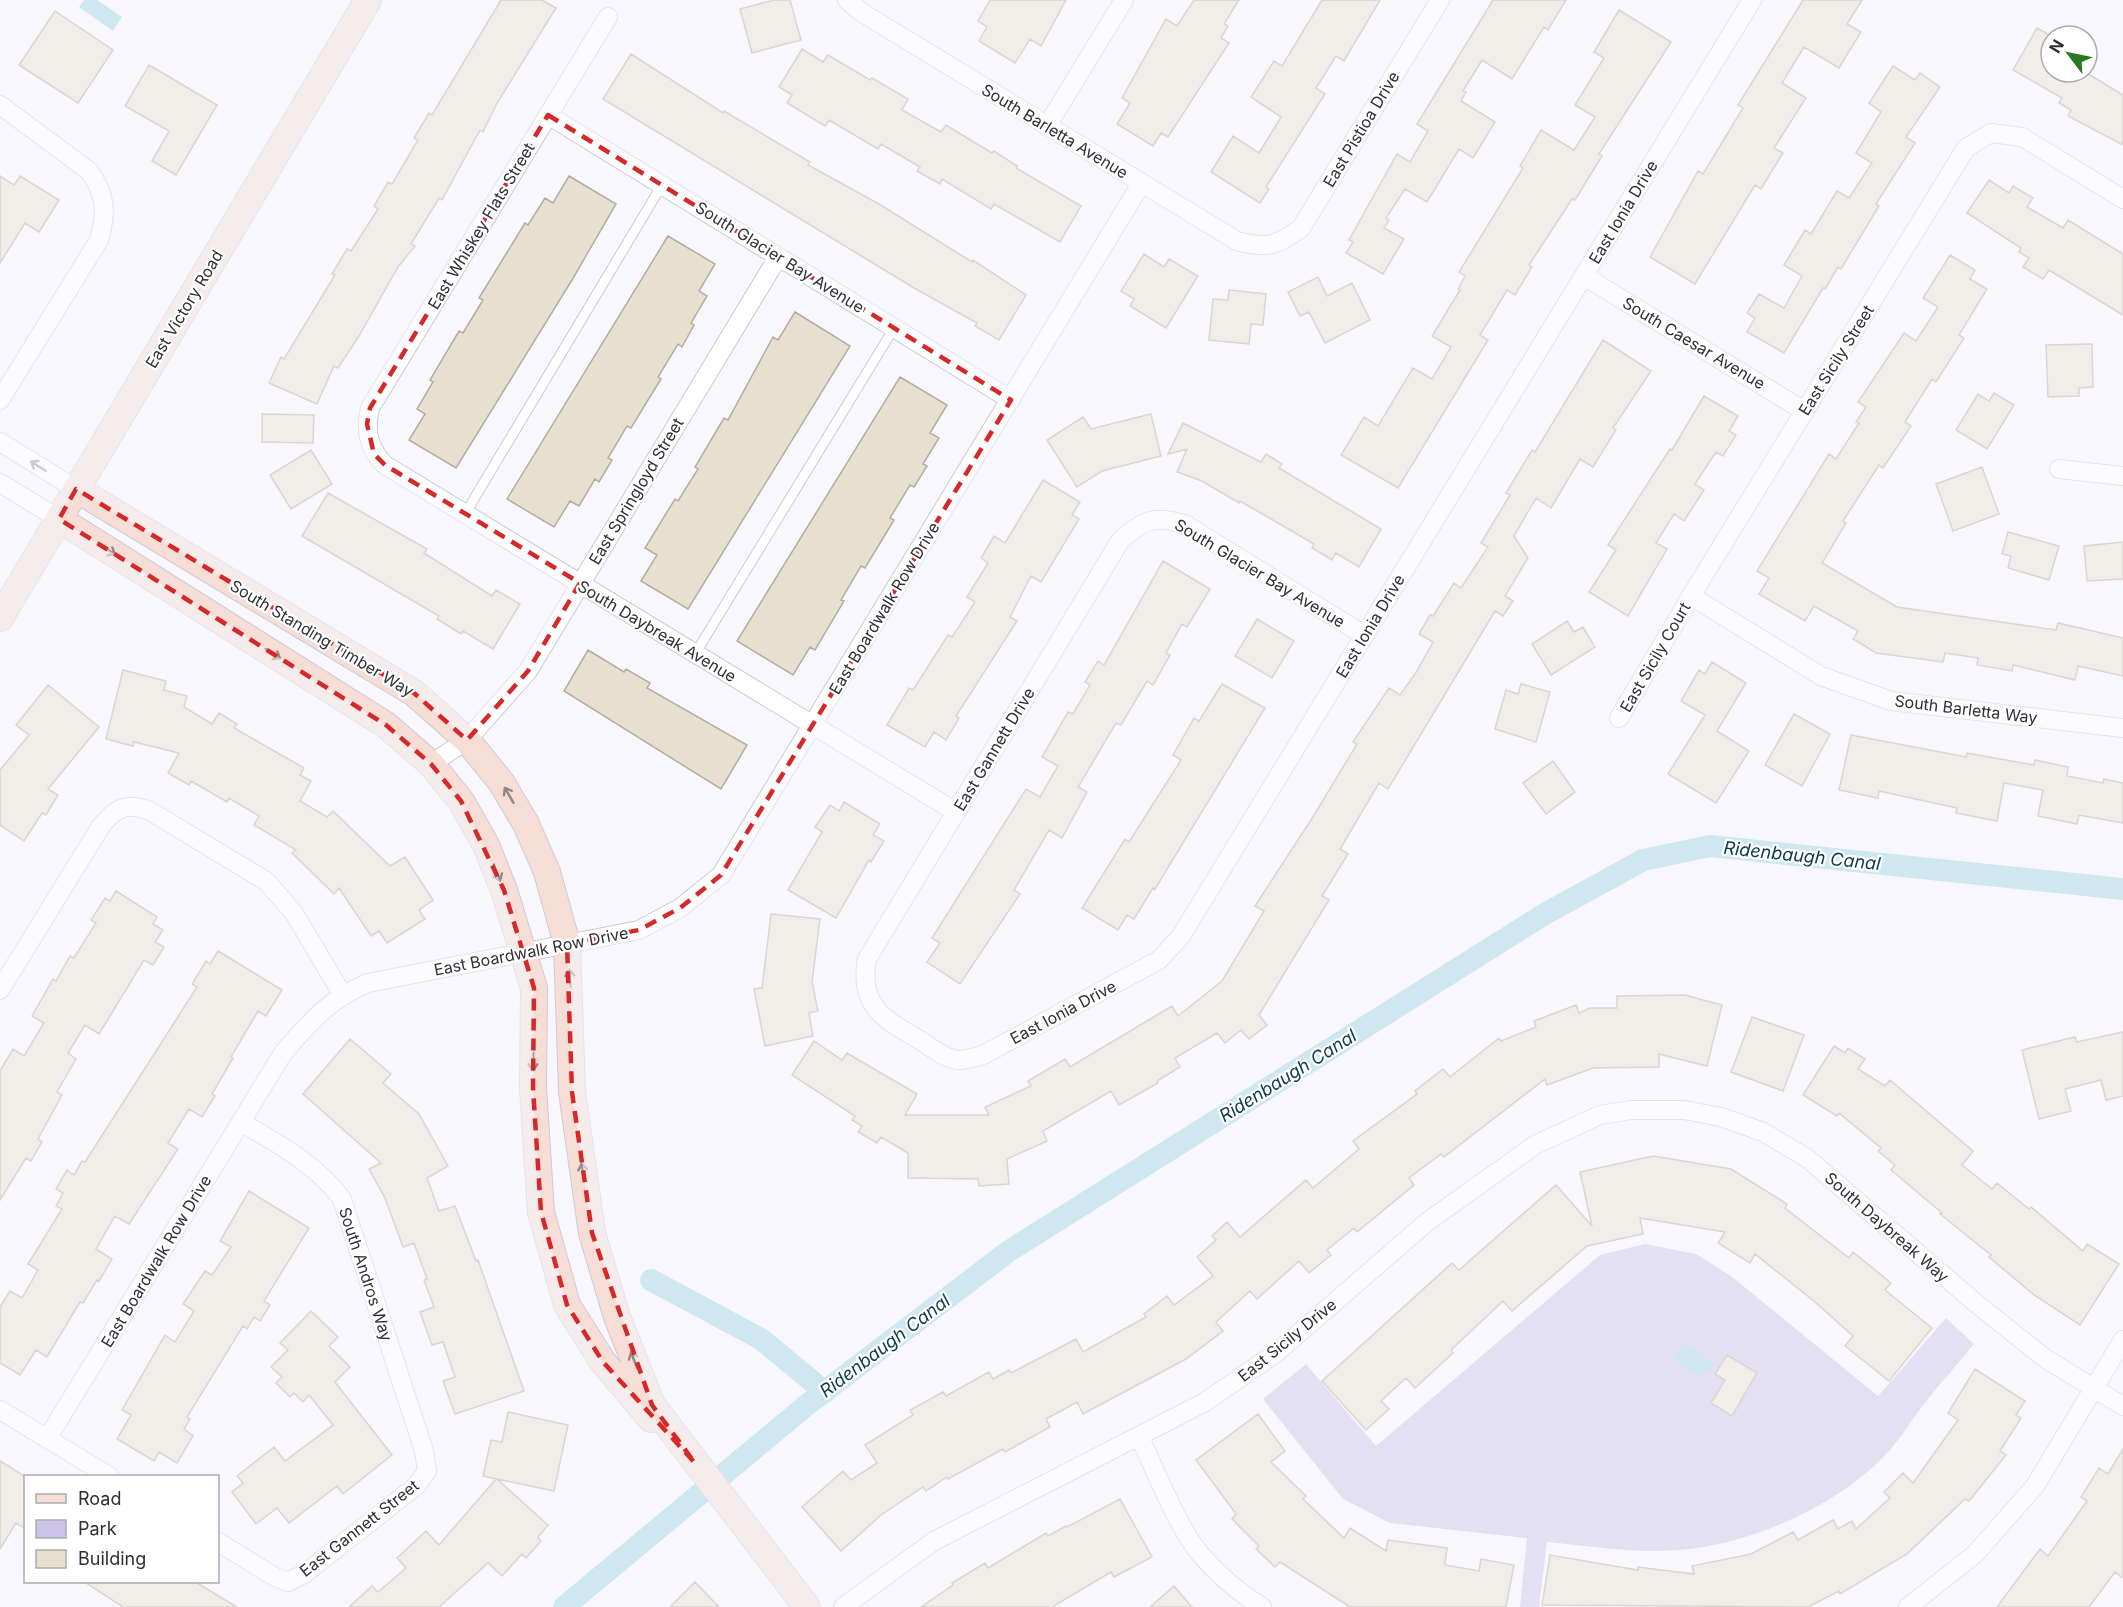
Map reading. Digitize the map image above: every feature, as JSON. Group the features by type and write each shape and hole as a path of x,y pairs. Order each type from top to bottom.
{"street":[{"name":"East Victory Road","path":"0,618 368,0"},
{"name":"South Barletta Avenue","path":"847,0 861,12 1237,241 1271,246"},
{"path":"1047,126 1124,0"},
{"name":"East Pistioa Drive","path":"1271,246 1300,228 1440,0"},
{"name":"East Ionia Drive","path":"868,996 876,1010 887,1021 942,1054 959,1060 983,1055 1159,960 1181,936 1752,0"},
{"name":"East Whiskey Flats Street","path":"369,440 367,424 370,408 608,17"},
{"path":"0,105 89,171 100,185 105,204 105,219 99,240 0,400"},
{"name":"South Glacier Bay Avenue","path":"548,115 1011,400"},
{"name":"East Sicily Street","path":"1691,596 1966,148 1991,133 2022,137 2123,199"},
{"name":"East Boardwalk Row Drive","path":"48,1439 283,1053 312,1019 342,994 368,983 639,930 680,908 721,875 1141,184"},
{"name":"East Springloyd Street","path":"431,765 468,740 528,671 778,257"},
{"name":"South Caesar Avenue","path":"1584,276 1804,411"},
{"name":"South Daybreak Avenue","path":"369,440 374,454 385,465 956,812"},
{"name":"South Standing Timber Way","path":"0,442 414,693 468,740 501,782 526,824 547,872 567,944 572,1092 592,1233 617,1317 652,1405 807,1607"},
{"path":"2059,469 2123,476"},
{"name":"South Standing Timber Way","path":"0,483 386,725 431,765 461,801 486,845 524,952 534,988 533,1088 541,1212 567,1305 603,1362 645,1413 695,1463"},
{"name":"South Glacier Bay Avenue","path":"1153,519 1170,519 1186,525 1364,635"},
{"name":"East Gannett Drive","path":"868,996 864,977 867,959 1120,541 1135,528 1153,519"},
{"name":"East Sicily Court","path":"1619,718 1691,596"},
{"name":"South Barletta Way","path":"1691,596 1821,676 1891,701 2123,728"},
{"path":"0,990 101,826 110,814 122,806 136,806 150,811 266,881 294,913 342,994"},
{"name":"South Daybreak Way","path":"1661,1109 1721,1117 1763,1132 1807,1158 1978,1305 2046,1359 2123,1406"},
{"name":"East Sicily Drive","path":"843,1607 934,1541 1140,1438 1205,1402 1260,1365 1427,1222 1535,1145 1600,1115 1631,1110 1661,1109"},
{"name":"South Andros Way","path":"241,1122 314,1168 329,1181 342,1199 424,1451 427,1471"},
{"path":"1908,1607 1975,1554 2035,1486 2123,1340"},
{"path":"0,1410 107,1475"},
{"path":"1140,1438 1170,1503 1201,1555 1240,1593 1262,1607"},
{"name":"East Gannett Street","path":"219,1543 275,1577 288,1582 304,1574 416,1486 427,1471"}],"lane":[{"path":"465,514 662,185"},
{"path":"695,654 894,328"}],"highlighted area":[{"path":"548,115 1011,400 721,875 680,908 639,930 567,944 572,1092 592,1233 652,1405 695,1463 603,1362 567,1305 541,1212 533,1088 534,988 504,890 461,801 431,764 386,725 59,519 76,489 414,693 467,740 528,671 580,583 385,465 374,454 367,424 370,408"}],"green space":[{"path":"1645,1244 1696,1254 1731,1276 1878,1396 1946,1318 1974,1344 1930,1396 1889,1451 1869,1471 1820,1505 1793,1519 1736,1540 1679,1550 1613,1549 1547,1542 1539,1607 1520,1607 1527,1538 1390,1523 1343,1499 1263,1399 1306,1364 1376,1446 1600,1255"}],"water":[{"path":"84,0 97,0 122,17 113,31 79,7"},
{"path":"1684,1343 1714,1364 1708,1373 1703,1370 1699,1377 1674,1359"}],"building":[{"path":"501,0 542,0 556,8 496,105 483,132 480,130 442,200 439,198 411,244 415,246 398,267 338,368 334,366 317,404 269,383 281,357 284,359 335,275 332,274 347,249 351,251 378,209 374,206 388,182 392,184 418,140 414,138 429,113 432,115"},
{"path":"774,0 790,0 801,40 752,53 740,9"},
{"path":"990,0 1066,0 1041,46 1030,39 1015,63 979,41 987,27 978,21"},
{"path":"1194,0 1239,0 1224,24 1228,26 1221,38 1229,43 1168,137 1161,133 1153,146 1117,124 1130,103 1122,98 1166,19 1177,26"},
{"path":"1322,0 1380,0 1344,61 1336,56 1316,88 1325,94 1266,187 1269,189 1260,203 1211,172 1233,136 1259,153 1281,117 1251,97 1274,61 1282,66"},
{"path":"1493,0 1566,0 1548,30 1544,27 1512,79 1482,60 1463,91 1466,92 1461,101 1495,122 1473,158 1459,149 1427,202 1405,189 1386,218 1389,220 1384,228 1404,239 1383,274 1346,253 1353,242 1349,240 1397,154 1410,162 1428,131 1417,124"},
{"path":"1803,0 1862,0 1847,24 1861,32 1839,68 1804,47 1782,83 1806,98 1774,148 1783,153 1761,189 1755,185 1695,284 1650,257 1698,171 1703,174 1743,108 1738,105"},
{"path":"1619,10 1671,42 1599,154 1602,156 1575,200 1572,199 1529,265 1532,267 1515,295 1507,290 1480,335 1488,340 1398,488 1341,455 1364,417 1378,426 1413,368 1432,379 1451,347 1432,336 1460,290 1458,289 1465,276 1459,272 1523,168 1520,166 1541,130 1574,150 1595,117 1575,105 1604,58 1594,52"},
{"path":"55,11 113,50 78,103 19,65"},
{"path":"2037,28 2039,29 2039,84 2099,84 2099,80 2123,95 2123,145 2068,116 2071,110 2059,103 2062,98 2013,70"},
{"path":"802,49 823,62 828,55 870,80 872,78 908,99 902,110 941,132 946,125 992,153 994,151 1017,166 1016,168 1081,206 1060,242 994,204 991,209 942,179 940,184 917,171 920,167 881,144 878,149 829,120 825,126 787,103 792,95 779,87"},
{"path":"631,54 723,113 724,111 810,162 808,165 879,204 972,262 973,260 1026,295 999,340 975,326 977,323 914,288 603,99"},
{"path":"149,65 217,105 176,175 152,161 169,131 125,106"},
{"path":"1893,66 1915,80 1920,73 1940,87 1906,137 1915,143 1876,204 1879,206 1841,269 1838,267 1825,289 1823,288 1784,353 1747,332 1755,318 1747,313 1759,294 1784,308 1802,276 1784,265 1805,230 1811,234 1837,191 1849,198 1872,163 1856,153 1881,112 1869,103"},
{"path":"0,176 14,185 20,176 59,200 39,232 25,223 0,263"},
{"path":"569,176 616,204 456,468 409,440 425,414 417,409 433,382 430,380 459,331 463,333 483,300 479,298 525,223 528,225 545,198 553,203"},
{"path":"1989,180 2009,193 2013,186 2033,198 2027,207 2063,228 2068,220 2123,254 2123,315 2049,270 2043,279 2023,267 2029,258 2019,252 2021,248 1967,213"},
{"path":"668,236 715,264 699,291 707,296 691,323 694,325 682,347 678,344 658,377 661,379 631,428 627,426 608,458 612,460 599,482 595,479 579,506 570,501 554,527 507,499"},
{"path":"1144,254 1164,267 1169,259 1198,276 1166,328 1130,306 1134,299 1121,291"},
{"path":"1950,255 1975,270 1970,279 1987,289 1959,335 1964,338 1936,382 1932,379 1905,422 1911,426 1883,468 1879,465 1843,521 1846,523 1822,563 1897,607 2056,630 2058,623 2123,638 2123,676 2078,666 2075,680 2013,665 2012,671 1977,665 1978,658 1945,653 1943,662 1876,653 1853,639 1858,631 1814,606 1805,621 1759,594 1769,578 1757,571 1829,454 1836,459 1859,423 1856,422 1866,407 1858,402 1904,333 1916,341 1938,307 1923,298"},
{"path":"1318,277 1327,296 1352,283 1370,320 1325,343 1309,312 1300,316 1288,292"},
{"path":"1229,290 1266,294 1263,325 1251,324 1249,344 1209,340 1213,299 1228,300"},
{"path":"795,312 850,346 688,609 641,581 657,555 645,548 675,499 678,501 698,469 695,467 724,418 728,420 773,337 778,340"},
{"path":"1603,340 1651,371 1613,428 1616,430 1593,467 1580,459 1551,508 1536,498 1514,536 1528,558 1505,596 1513,601 1503,616 1495,611 1388,789 1379,783 1340,849 1348,854 1322,896 1329,900 1259,1015 1267,1025 1249,1039 1241,1030 1225,1043 1217,1033 1175,1058 1180,1067 1157,1081 1158,1083 1119,1105 1111,1091 1043,1131 1047,1141 1007,1159 1009,1184 979,1186 978,1179 908,1178 908,1153 881,1137 877,1143 858,1132 862,1126 852,1120 855,1116 792,1075 814,1041 842,1060 847,1053 917,1094 905,1115 989,1115 985,1107 1031,1086 1028,1081 1065,1059 1070,1067 1172,1006 1178,1016 1222,981 1264,911 1255,906 1311,820 1357,744 1353,742 1389,688 1400,695 1415,674 1433,642 1419,634 1454,583 1461,588 1488,547 1481,543 1510,495 1506,493 1532,450 1535,452"},
{"path":"2092,344 2093,387 2079,388 2079,396 2048,397 2046,345"},
{"path":"900,377 947,405 930,433 939,438 923,464 927,466 914,487 910,485 890,518 894,520 865,568 861,566 841,600 844,601 815,650 810,647 793,675 737,641"},
{"path":"1994,393 2014,405 1987,449 1956,430 1978,394 1989,401"},
{"path":"1704,396 1738,416 1729,431 1736,435 1723,456 1716,452 1695,484 1704,490 1684,521 1674,514 1656,543 1667,549 1628,616 1589,592 1616,550 1608,545 1670,449 1672,450"},
{"path":"262,414 314,415 313,443 262,442"},
{"path":"1151,414 1161,456 1102,471 1077,487 1047,440 1083,417 1091,429"},
{"path":"1183,423 1261,462 1266,454 1282,464 1279,468 1381,529 1359,567 1336,553 1332,560 1312,548 1314,544 1240,501 1239,503 1202,481 1177,472 1187,449 1168,454"},
{"path":"311,450 332,484 291,509 270,475"},
{"path":"1982,467 1999,514 1953,531 1936,484"},
{"path":"1043,480 1080,502 1072,515 1079,519 1041,582 1031,576 1010,617 1017,621 956,716 959,718 946,740 934,732 925,747 887,725 909,688 913,690 948,635 952,637 975,602 967,597 988,563 981,558 994,536 1005,543"},
{"path":"328,493 427,549 424,553 492,596 496,590 520,604 493,649 463,631 461,634 437,619 439,616 302,536"},
{"path":"2008,532 2059,546 2049,580 2008,568 2011,556 2002,554"},
{"path":"2123,542 2123,579 2087,581 2084,546"},
{"path":"1163,561 1210,589 1187,627 1182,624 1166,653 1170,655 1153,685 1147,681 1121,725 1116,723 1078,787 1087,792 1062,838 1049,830 1014,890 1020,894 960,984 927,962 940,943 932,938 1026,789 1040,797 1058,766 1042,757 1068,712 1073,714 1090,685 1085,682 1098,661 1104,665"},
{"path":"1257,619 1294,641 1272,678 1235,656"},
{"path":"1567,621 1574,632 1583,627 1595,647 1551,675 1532,644"},
{"path":"588,650 624,672 626,669 650,683 647,688 747,745 721,789 564,691"},
{"path":"1712,662 1746,683 1717,731 1749,751 1716,803 1668,774 1705,715 1681,701 1699,670 1705,674"},
{"path":"123,670 166,681 164,690 187,696 184,707 212,724 219,713 237,724 234,728 304,768 300,775 311,781 300,801 327,817 333,811 390,866 405,857 433,900 419,910 425,919 387,943 379,931 371,936 339,888 334,894 292,853 296,850 254,825 259,816 229,798 227,802 191,781 189,785 168,773 179,753 134,742 133,746 106,739"},
{"path":"1222,684 1265,708 1155,889 1153,888 1134,919 1127,915 1118,930 1082,908 1125,839 1129,842 1181,760 1173,755 1194,718 1199,721"},
{"path":"1521,684 1550,692 1536,742 1495,729 1506,690 1518,694"},
{"path":"48,685 99,727 48,789 58,795 46,815 42,813 24,841 0,825 0,770 29,735 16,725"},
{"path":"1794,714 1830,734 1802,786 1765,765"},
{"path":"1851,735 1966,757 1967,753 2034,765 2035,760 2068,767 2067,776 2103,783 2104,779 2123,783 2123,823 2079,815 2077,824 2038,816 2043,790 2004,783 1997,821 1956,813 1957,808 1879,791 1878,798 1839,790"},
{"path":"1553,761 1575,792 1546,814 1523,783"},
{"path":"844,802 880,824 873,835 884,841 871,862 869,860 836,918 788,890 822,832 815,827 830,805 839,811"},
{"path":"116,891 157,917 153,924 163,930 155,942 164,947 153,965 144,960 99,1034 85,1025 68,1053 76,1059 57,1092 62,1095 38,1139 42,1142 31,1161 26,1158 0,1200 0,1071 13,1049 24,1056 44,1023 32,1016 53,979 56,981 70,956 74,958 96,923 91,920 105,898 110,901"},
{"path":"771,914 820,919 812,982 818,1011 809,1013 813,1036 765,1046 754,989 762,988"},
{"path":"218,951 282,990 266,1016 258,1011 231,1057 233,1058 212,1094 215,1096 202,1117 189,1109 168,1143 178,1149 129,1224 115,1216 96,1249 112,1259 99,1281 97,1280 83,1303 80,1302 47,1357 36,1350 20,1375 0,1363 0,1307 10,1291 22,1298 38,1270 28,1264 62,1209 56,1206 63,1193 56,1189 67,1170 74,1175 82,1161 85,1162 197,987 192,984 206,961 210,964"},
{"path":"1685,995 1722,1005 1707,1066 1659,1054 1659,1067 1593,1068 1547,1085 1545,1079 1444,1157 1441,1154 1409,1178 1414,1185 1357,1232 1354,1228 1327,1250 1331,1255 1309,1273 1299,1261 1257,1299 1250,1291 1216,1322 1223,1331 1186,1359 1083,1414 1077,1402 1046,1419 1050,1427 1005,1452 1003,1449 948,1479 947,1477 926,1491 923,1487 881,1515 841,1551 802,1507 843,1471 851,1480 877,1463 865,1445 913,1415 910,1410 943,1392 946,1396 989,1372 993,1379 1009,1370 1011,1373 1076,1339 1083,1352 1146,1317 1144,1314 1167,1296 1174,1305 1213,1276 1197,1257 1216,1240 1212,1236 1227,1222 1240,1237 1306,1180 1313,1188 1359,1149 1353,1141 1417,1094 1415,1091 1443,1069 1450,1077 1499,1038 1501,1041 1536,1027 1534,1021 1576,1005 1579,1013 1590,1008 1617,1008 1617,996"},
{"path":"1752,1017 1804,1035 1783,1091 1731,1072"},
{"path":"2123,1032 2123,1096 2106,1100 2101,1080 2065,1089 2071,1111 2039,1119 2022,1050 2075,1037 2077,1042"},
{"path":"350,1039 391,1074 383,1083 419,1114 448,1166 427,1178 439,1211 455,1206 476,1261 478,1260 524,1391 455,1414 443,1381 455,1377 443,1342 432,1345 420,1312 434,1307 424,1280 427,1279 414,1243 403,1247 385,1198 369,1169 381,1163 303,1094"},
{"path":"1834,1046 1845,1053 1848,1048 1865,1059 1858,1069 1885,1086 1890,1080 1973,1151 1962,1165 1992,1189 1997,1183 2029,1209 2031,1207 2083,1251 2087,1244 2119,1264 2080,1325 2034,1295 1989,1257 1991,1255 1940,1214 1942,1213 1891,1170 1895,1165 1878,1151 1881,1148 1839,1113 1837,1116 1803,1095"},
{"path":"1653,1156 1731,1169 1787,1204 1785,1208 1849,1258 1853,1252 1891,1283 1885,1290 1932,1328 1889,1381 1845,1346 1853,1336 1815,1302 1755,1254 1750,1263 1718,1243 1725,1232 1640,1218 1643,1234 1587,1246 1512,1311 1503,1301 1451,1350 1453,1353 1415,1388 1406,1378 1381,1401 1389,1409 1366,1430 1322,1381 1452,1263 1459,1270 1556,1185 1592,1226 1580,1172"},
{"path":"249,1191 309,1228 264,1301 270,1305 260,1321 254,1317 247,1329 243,1326 187,1417 190,1419 184,1429 193,1436 177,1463 159,1452 154,1461 117,1439 131,1415 122,1410 165,1335 175,1342 194,1311 183,1304 205,1271 212,1275 231,1247 220,1241"},
{"path":"311,1311 338,1337 329,1346 350,1367 335,1382 392,1455 343,1494 337,1486 289,1523 277,1508 256,1524 232,1492 243,1483 237,1476 274,1447 285,1461 333,1425 309,1395 303,1402 294,1393 290,1397 276,1383 282,1377 271,1367 288,1350 280,1343"},
{"path":"1727,1355 1757,1373 1732,1416 1711,1403 1725,1380 1715,1374"},
{"path":"1975,1369 2025,1401 2016,1415 2021,1418 2000,1451 2006,1455 1969,1501 1965,1499 1907,1554 1840,1594 1839,1591 1808,1607 1542,1605 1550,1555 1638,1570 1638,1567 1694,1574 1692,1566 1751,1554 1793,1532 1798,1540 1833,1520 1838,1529 1852,1521 1856,1529 1890,1498 1884,1492 1903,1473 1913,1483 1958,1420 1948,1413"},
{"path":"508,1412 568,1425 554,1491 497,1479 548,1525 538,1537 541,1541 526,1558 522,1554 502,1576 488,1563 439,1607 349,1607 372,1586 378,1592 406,1568 397,1558 426,1531 439,1545 496,1479 483,1476 491,1440 502,1442"},
{"path":"1258,1414 1285,1451 1271,1462 1306,1496 1303,1499 1344,1538 1350,1528 1386,1551 1388,1540 1447,1548 1445,1565 1479,1571 1481,1559 1514,1565 1506,1607 1350,1607 1280,1562 1275,1567 1256,1549 1259,1546 1232,1519 1236,1514 1196,1460"},
{"path":"2123,1449 2123,1578 2115,1572 2089,1607 1997,1607 2040,1549 2048,1556 2087,1501 2081,1497 2099,1468 2108,1474"},
{"path":"0,1461 24,1476 24,1528 16,1523 0,1549"},
{"path":"1120,1499 1152,1557 1114,1577 1111,1572 1052,1607 921,1607 953,1585 952,1583 985,1563 988,1568 1046,1533 1048,1536"},
{"path":"695,1582 719,1607 670,1607"},
{"path":"86,1583 197,1583 237,1607 123,1607"},
{"path":"1174,1586 1192,1607 1150,1607"}],"waterway":[{"name":"Ridenbaugh Canal","path":"564,1607 808,1404 1009,1251 1543,915 1643,860 1710,846 2123,889"},
{"path":"651,1280 761,1339 825,1392"}]}
